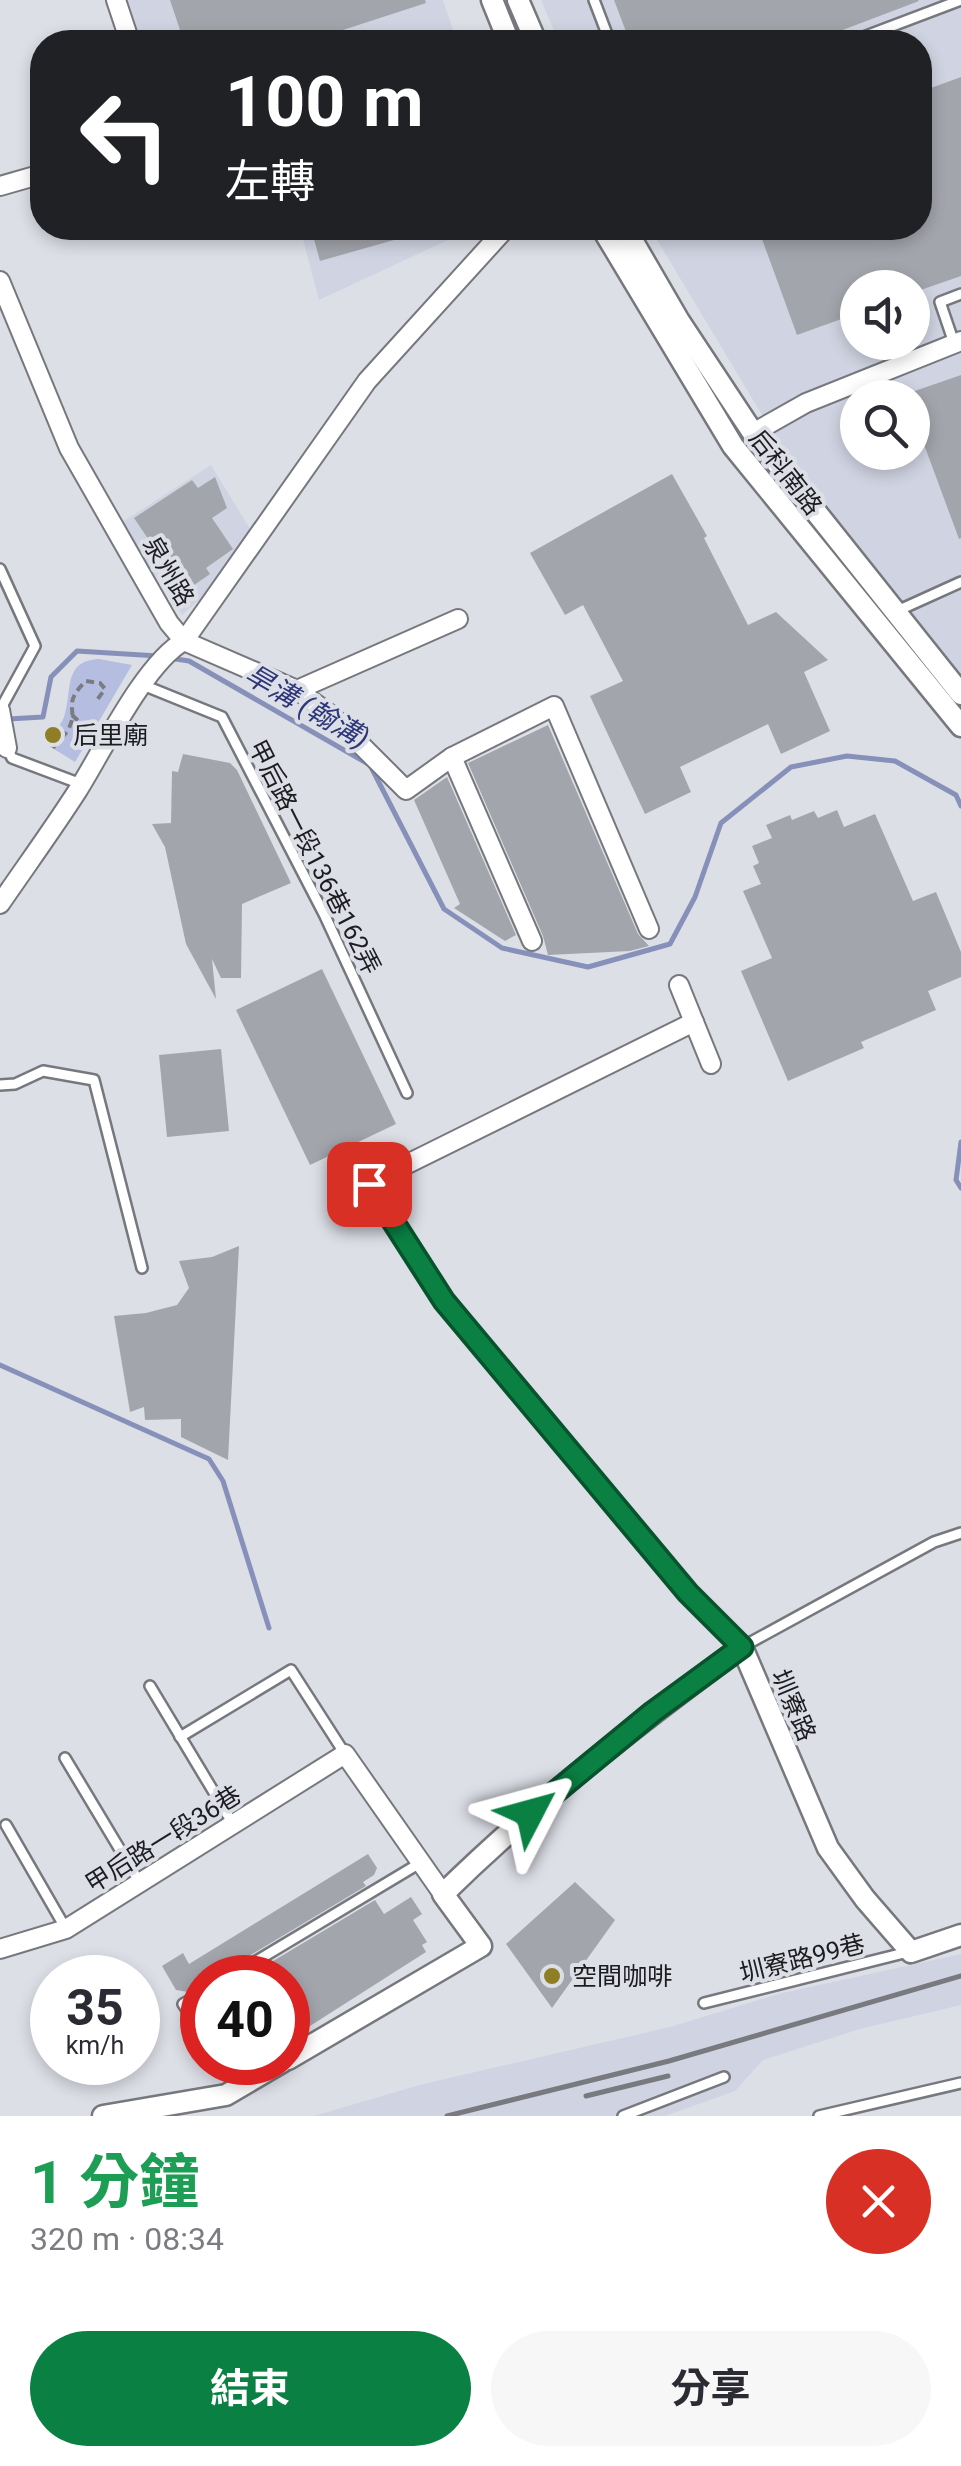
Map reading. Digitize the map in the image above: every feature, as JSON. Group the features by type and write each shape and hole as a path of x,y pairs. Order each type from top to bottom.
{"street":[{"path":"116,0 126,30"},
{"path":"492,0 504,30"},
{"path":"518,0 531,30"},
{"path":"0,186 30,177"},
{"path":"0,904 82,784 143,685 367,381 495,240"},
{"name":"后科南路","path":"609,240 733,446 961,726"},
{"name":"后科南路","path":"632,240 679,321 753,433 961,694"},
{"name":"泉州路","path":"0,281 69,448 169,623 170,652 297,690 331,714 406,790 452,757 554,706 649,929"},
{"path":"733,446 806,404 958,342"},
{"path":"297,690 458,619"},
{"path":"0,710 7,748"},
{"path":"452,757 532,942"},
{"path":"679,985 711,1064"},
{"path":"444,1894 530,1813 653,1712 742,1647 688,1593 444,1301 369,1184 694,1022"},
{"name":"圳寮路","path":"742,1647 828,1848 911,1952"},
{"path":"310,2046 481,1946 345,1754"},
{"name":"甲后路一段36巷","path":"0,1949 66,1929 345,1754"},
{"path":"911,1952 961,1935"},
{"path":"103,2116 226,2095 243,2085"}],"lane":[{"path":"594,0 605,30"},
{"path":"882,30 961,0"},
{"path":"958,342 940,302 961,294"},
{"path":"0,568 35,646 0,710"},
{"path":"897,611 961,582"},
{"name":"甲后路一段136巷162弄","path":"143,685 222,717 326,916 407,1093"},
{"path":"7,748 12,758 82,784"},
{"path":"0,1084 15,1084 43,1070 94,1080 142,1268"},
{"path":"742,1647 934,1542 961,1534"},
{"path":"180,1737 291,1670 345,1754"},
{"path":"150,1686 233,1824"},
{"path":"65,1758 140,1882"},
{"path":"6,1825 66,1929"},
{"path":"266,1955 420,1863"},
{"name":"圳寮路99巷","path":"704,2003 911,1952"},
{"path":"623,2116 724,2077"},
{"path":"819,2116 961,2083"}],"path":[{"path":"53,748 68,731 70,702 86,681 100,683 104,688 97,700"},
{"path":"72,715 105,744"}],"shaded area":[{"path":"128,0 443,0 453,30 137,30"},
{"path":"541,0 961,0 961,677 804,485 657,240 932,240 932,30 554,30"},
{"path":"303,240 448,240 319,300"},
{"path":"211,465 253,534 222,580 182,615 121,523"},
{"path":"99,659 132,665 75,762 49,746 50,741 64,717 74,671 87,661"},
{"path":"961,1954 961,2005 860,2029 763,2060 735,2091 665,2116 314,2116 423,2084 670,2027 778,1994"}],"building":[{"path":"170,0 426,3 343,30 180,30"},
{"path":"614,0 919,1 843,30 625,30"},
{"path":"961,77 961,276 930,287 930,270 840,270 840,319 797,335 762,240 932,240 932,88"},
{"path":"314,240 394,240 320,261"},
{"path":"961,375 959,539 930,461 930,386"},
{"path":"672,474 707,536 704,538 748,625 776,612 828,660 804,672 830,731 781,754 768,724 680,767 691,792 645,814 590,696 623,681 583,605 565,615 530,553"},
{"path":"215,477 227,508 212,518 233,549 206,568 210,574 184,592 134,518 192,480 198,488"},
{"path":"548,725 638,934 649,946 630,951 548,955 468,763"},
{"path":"183,754 230,763 237,770 291,883 242,904 241,978 221,978 212,959 216,999 186,944 165,847 152,824 171,823 172,771 178,772"},
{"path":"447,777 516,935 505,941 454,908 460,904 414,800"},
{"path":"837,810 844,827 875,814 913,901 936,892 961,952 961,977 928,991 936,1010 861,1042 864,1048 788,1081 741,971 772,958 743,891 761,884 753,866 759,863 752,846 772,838 766,825 790,815 792,820 814,811 818,818"},
{"path":"322,969 396,1124 310,1165 236,1010"},
{"path":"221,1049 229,1131 167,1137 159,1055"},
{"path":"239,1246 228,1460 181,1437 181,1419 145,1420 144,1407 130,1412 114,1316 177,1305 189,1288 179,1261 212,1257"},
{"path":"368,1854 377,1868 363,1882 366,1886 251,1955 204,1955"},
{"name":"空間咖啡","path":"575,1882 615,1920 552,2008 506,1944"},
{"path":"411,1897 422,1914 413,1920 427,1942 422,1945 426,1952 310,2026 310,1955 283,1955 375,1900 384,1914"},
{"path":"183,1953 180,1955 180,1991 162,1966"}],"waterway":[{"name":"旱溝 (翰溝)","path":"8,719 43,717 51,677 77,651 158,656"},
{"name":"旱溝 (翰溝)","path":"169,658 189,661 370,765 444,909 502,948 588,967 670,944 695,897 721,823 791,767 847,756 895,761 956,795 961,806"},
{"name":"旱溝 (翰溝)","path":"961,1142 956,1180 961,1188"},
{"path":"0,1365 209,1459 223,1481 269,1628"}],"railway":[{"path":"447,2116 669,2061 961,1976"},
{"path":"586,2096 668,2076"}],"place":[{"name":"后里廟","path":"53,735"},
{"name":"空間咖啡","path":"552,1976"}],"route":[{"path":"369,1184 444,1301 688,1593 742,1647 653,1712 530,1813"}]}
